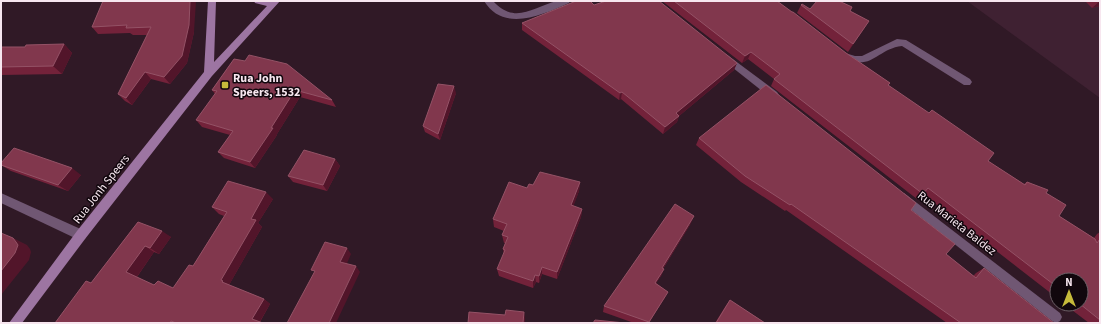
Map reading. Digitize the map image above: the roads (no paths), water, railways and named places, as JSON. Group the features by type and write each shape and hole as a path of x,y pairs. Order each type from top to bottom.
{"main road":[{"path":"209,73 212,1"},
{"path":"258,1 275,2"},
{"name":"Rua Jonh Speers","path":"15,323 81,235 209,73 275,2"}],"street":[{"path":"488,1 498,11 517,16 534,14 566,1"},
{"path":"838,51 856,60 868,57 895,42 902,42 967,82"},
{"path":"721,54 782,102"},
{"name":"Rua Marieta Baldez","path":"894,190 1056,317"},
{"path":"1,198 81,235"}],"place":[{"name":"Rua John Speers, 1532","path":"225,85"}]}
